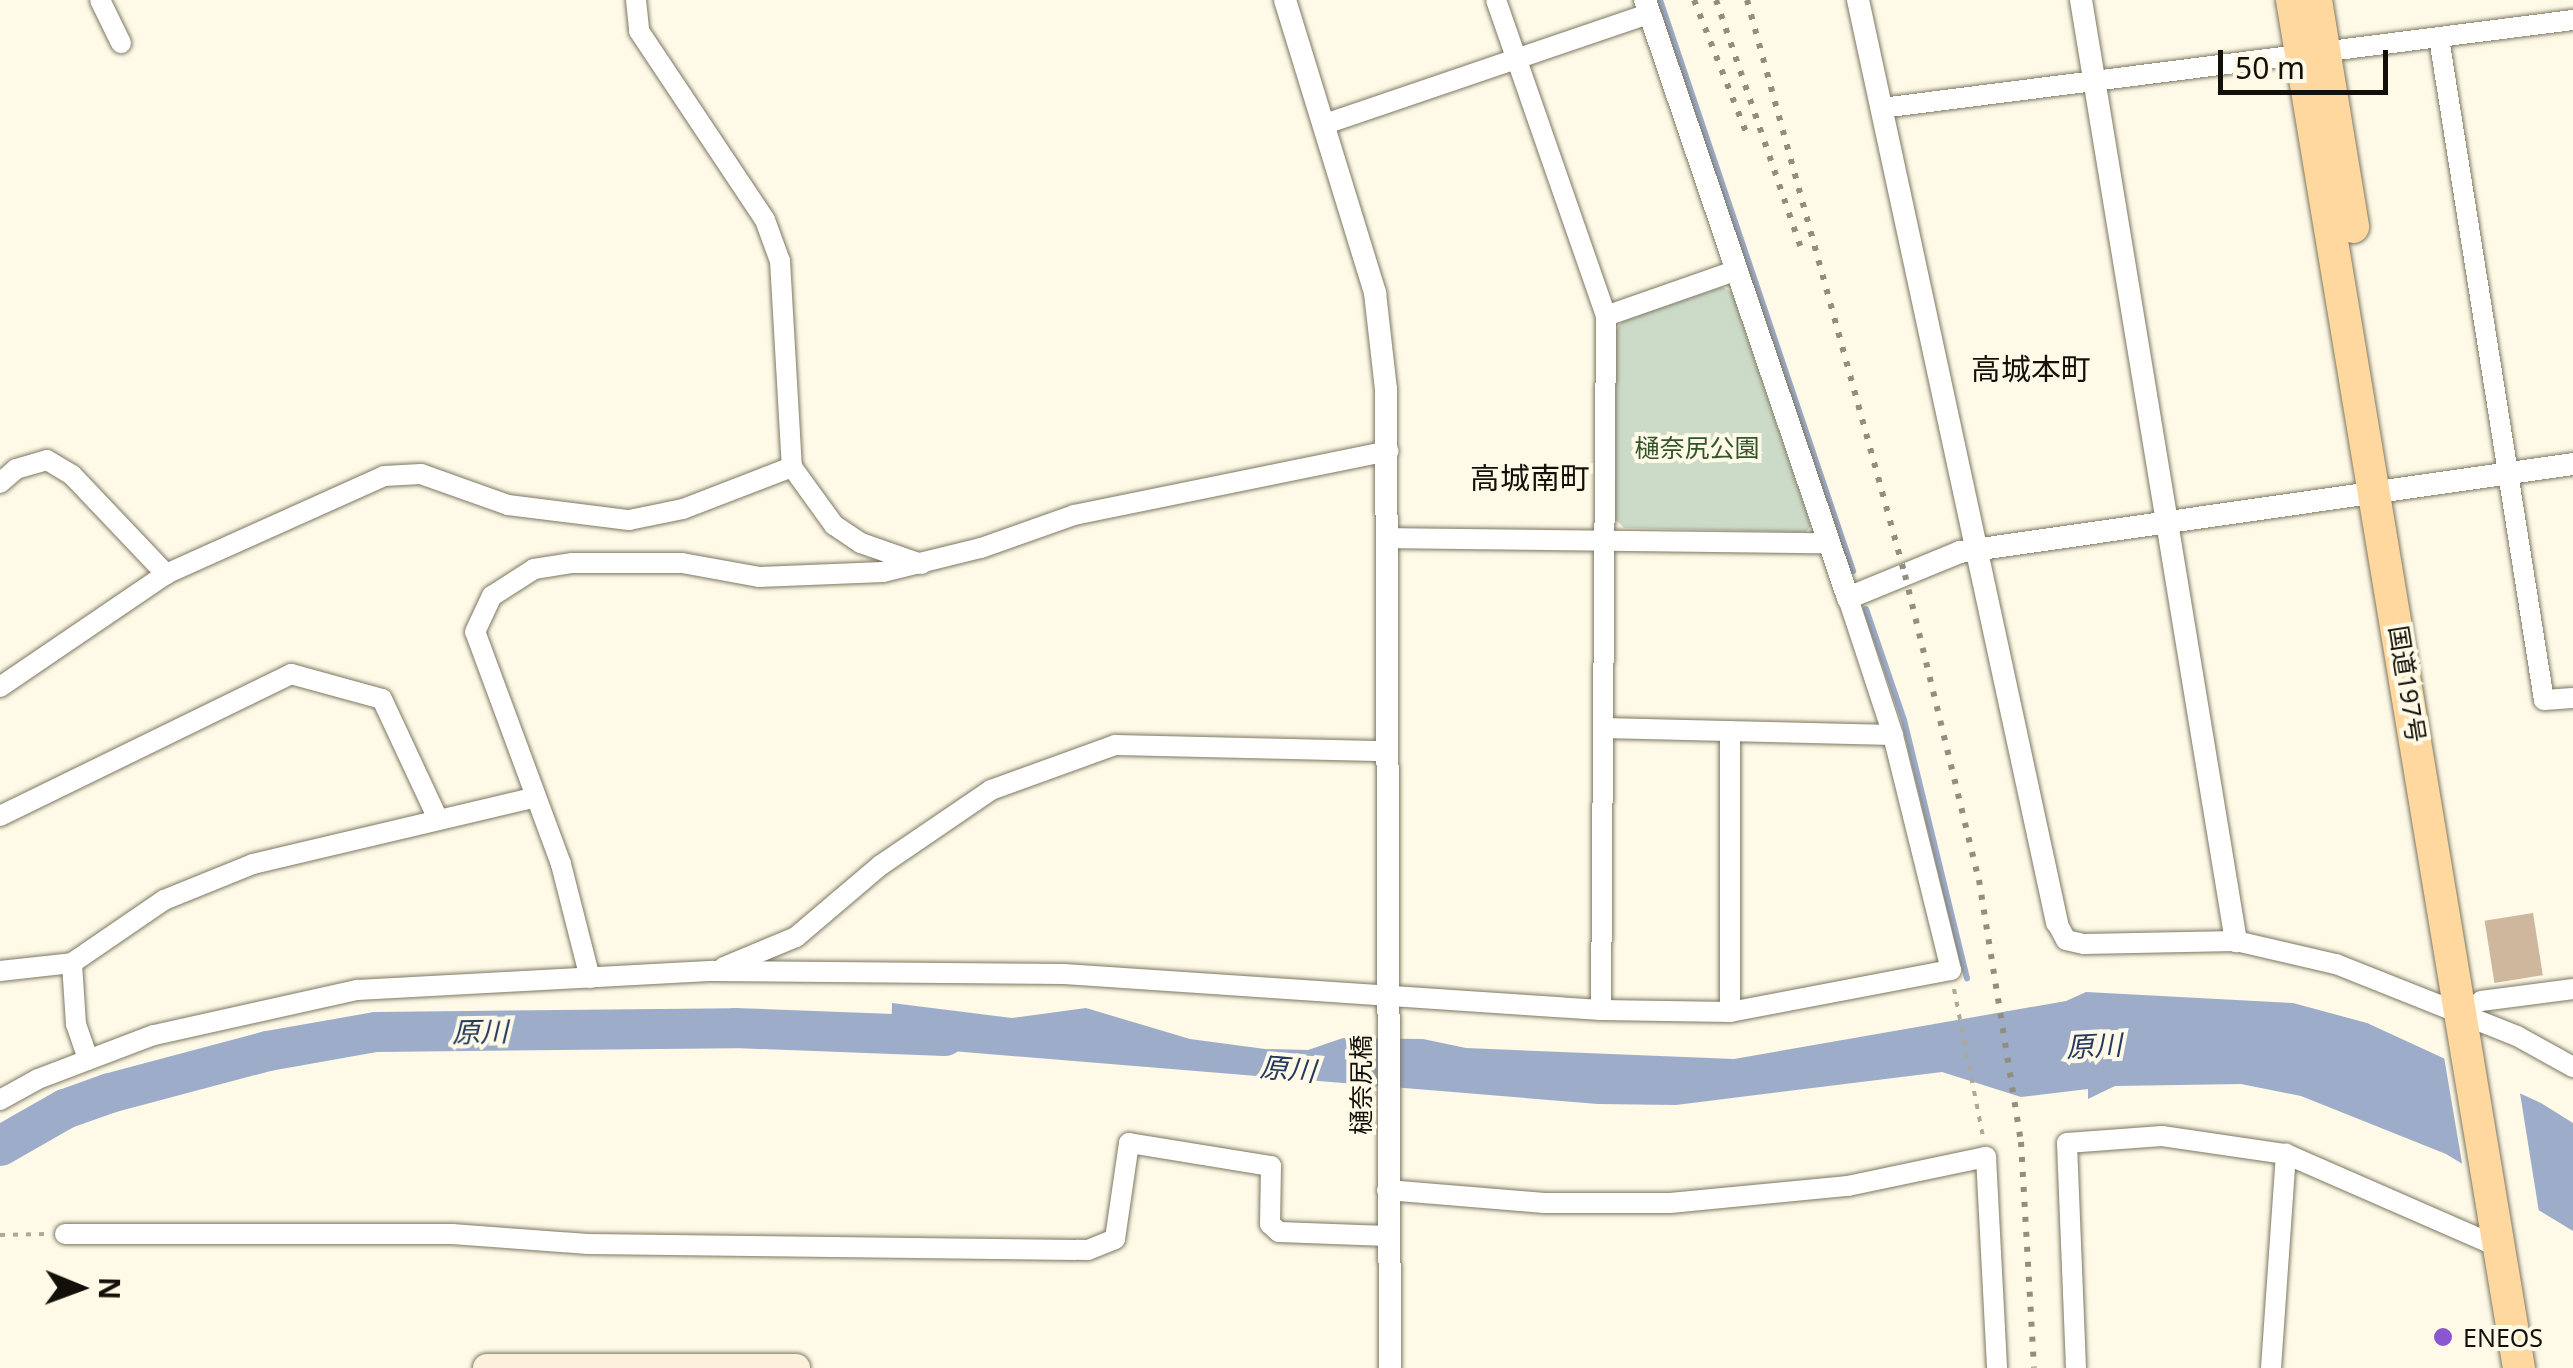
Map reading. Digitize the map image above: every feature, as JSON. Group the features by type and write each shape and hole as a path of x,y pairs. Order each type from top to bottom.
{"highway":[{"name":"国道197号","path":"2292,0 2314,54"},
{"name":"国道197号","path":"2316,0 2314,54 2476,1025 2503,1209 2541,1368"},
{"name":"国道197号","path":"2503,1209 2497,1246 2518,1368"}],"main road":[{"path":"487,1368 796,1368"}],"street":[{"path":"100,0 121,43"},
{"path":"636,0 639,32 765,220 780,261 792,467 834,525 861,544 923,564"},
{"name":"樋奈尻橋","path":"1285,0 1328,123 1374,293 1389,450 1390,1368"},
{"path":"1496,0 1606,316 1601,1010"},
{"path":"1858,0 2057,923 2066,940 2084,944 2236,942 2336,964 2573,1067"},
{"path":"2081,0 2236,942"},
{"path":"1882,108 2573,22 2566,0"},
{"path":"0,1100 88,1059 229,1015 357,990 713,971 1064,974 1387,1001 1730,1012 1951,970 1893,735 1647,7 1517,59 1328,123"},
{"path":"2439,38 2544,700 2573,698"},
{"path":"1606,316 1737,270"},
{"path":"590,978 561,864 534,798 500,688 476,632 492,596 534,568 682,564 758,576 883,572 923,564 1074,515 1389,450"},
{"path":"0,483 16,469 46,460 72,475 166,574"},
{"path":"1848,598 1977,550 2573,464"},
{"path":"0,687 166,574 384,476 421,474 508,505 629,520 683,509 792,467"},
{"path":"1389,538 1829,542"},
{"path":"0,816 291,674 382,699 438,819"},
{"path":"1603,728 1893,735"},
{"path":"1730,731 1730,1012"},
{"path":"713,971 796,937 881,865 991,790 1115,744 1388,751"},
{"path":"0,970 72,963 164,900 253,864 534,798"},
{"path":"72,963 76,1024 88,1059"},
{"path":"2476,1025 2573,989"},
{"path":"2076,1368 2066,1144 2162,1136 2286,1154 2497,1246"},
{"path":"65,1234 452,1234 588,1244 1088,1250 1114,1239 1130,1143 1271,1166 1270,1224 1279,1232 1387,1236"},
{"path":"2270,1368 2286,1154"},
{"path":"1387,1190 1544,1203 1670,1203 1848,1186 1986,1157 1997,1368"}],"path":[{"path":"1956,998 1983,1136"},
{"path":"0,1234 65,1234"}],"green space":[{"name":"樋奈尻公園","path":"1722,287 1732,292 1811,526 1806,532 1624,528 1615,519 1616,330 1623,321"}],"water":[{"path":"2086,992 2293,1003 2367,1023 2541,1103 2573,1123 2573,1231 2446,1154 2301,1096 2241,1084 2115,1086 2088,1099 2088,1089 2021,1097 1942,1072 1676,1105 1598,1104 891,1046 892,1003 1012,1018 1086,1008 1190,1039 1265,1049 1308,1050 1343,1038 1423,1039 1466,1048 1734,1059 2066,1001"}],"pier":[{"path":"2443,1051 2519,1087 2539,1212 2463,1169"}],"building":[{"path":"2533,913 2543,975 2494,983 2485,921"}],"waterway":[{"path":"1660,0 1853,571"},
{"path":"1866,609 1904,720 1967,978"},
{"name":"原川","path":"0,1146 65,1109 110,1093 268,1051 376,1032 735,1028 945,1036"}],"railway":[{"path":"1694,0 1746,132"},
{"path":"1716,0 1800,246"},
{"path":"1747,0 1905,575 1979,880 2021,1142 2034,1368"}],"place":[{"name":"ENEOS","path":"2443,1337"}],"district":[{"name":"高城本町","path":"2031,369"},
{"name":"高城南町","path":"1530,478"}]}
